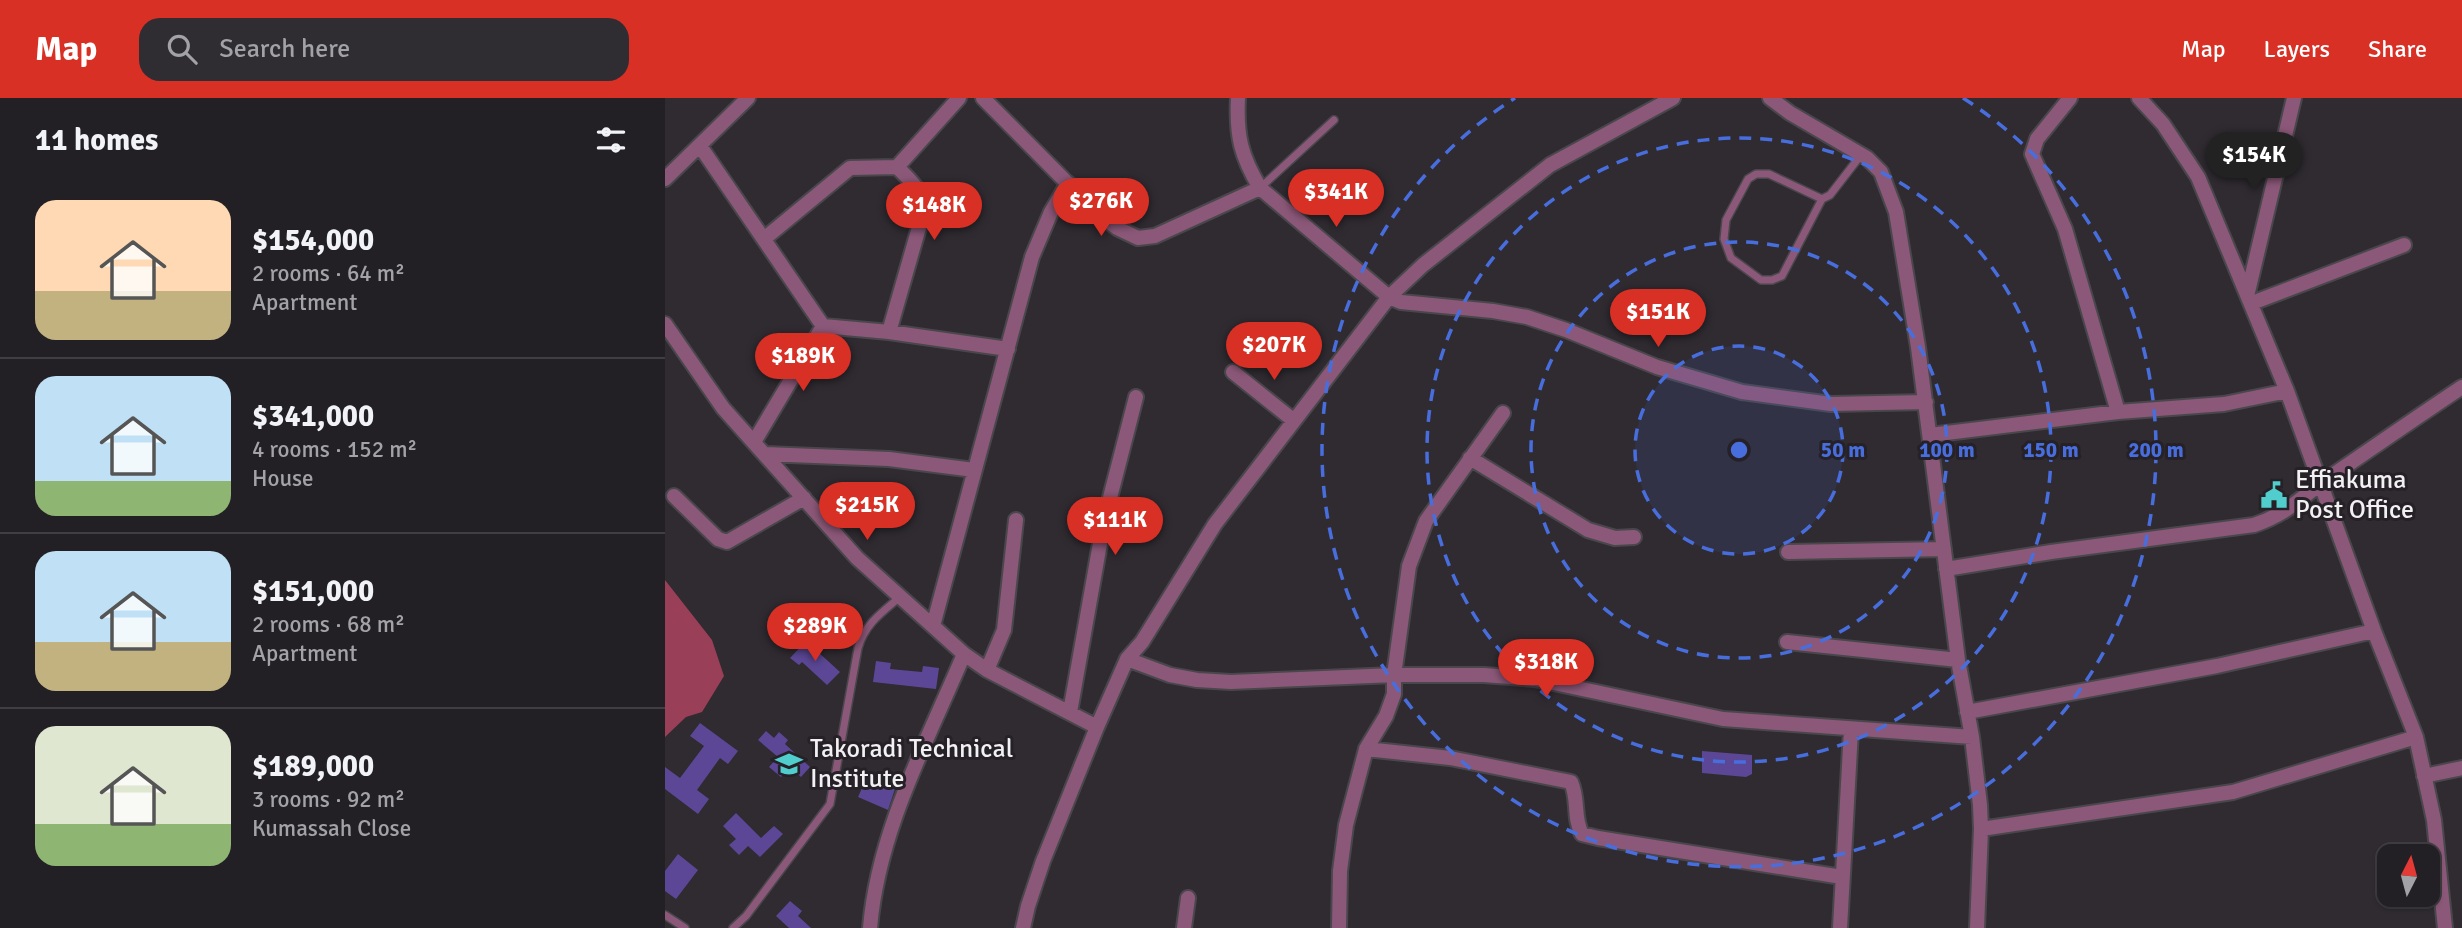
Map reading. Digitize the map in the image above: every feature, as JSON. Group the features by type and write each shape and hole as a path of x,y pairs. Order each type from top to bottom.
{"street":[{"path":"665,179 748,98"},
{"path":"897,167 959,98"},
{"path":"983,98 1095,211 1117,228 1137,238 1155,236 1260,188"},
{"path":"1238,98 1237,127 1240,146 1246,164 1260,188 1389,297 1411,304 1493,311 1527,317 1657,367 1742,392 1831,404 1926,402"},
{"path":"1024,928 1043,860 1127,659 1142,642 1215,524 1389,297 1423,265 1550,165 1673,98"},
{"path":"1770,98 1861,155 1881,173 1896,212 1926,402 1958,660 1972,737 1981,829 1977,928"},
{"path":"2070,98 2037,139 2032,153 2064,229 2118,411"},
{"path":"2139,98 2163,124 2198,177 2287,391 2374,631 2416,737 2434,820 2445,928"},
{"path":"2250,298 2294,98"},
{"path":"700,146 823,326"},
{"path":"765,238 850,168 897,167 918,189 924,210 889,332"},
{"path":"933,626 1041,232 1068,183"},
{"path":"2250,298 2404,245"},
{"path":"665,324 723,408 857,558 964,654 987,670 1097,727"},
{"path":"823,326 889,332 1008,349"},
{"path":"754,442 823,326"},
{"path":"1233,372 1293,420"},
{"path":"1946,569 2254,525 2287,512 2322,483 2462,387"},
{"path":"1930,435 2118,411 2224,404 2287,391"},
{"path":"1070,712 1104,521 1136,397"},
{"path":"1339,928 1340,872 1346,825 1367,749 1392,702 1409,566 1426,521 1503,413"},
{"path":"765,454 888,460 974,470"},
{"path":"1470,458 1588,530 1615,538 1634,537"},
{"path":"674,496 717,539 727,542 804,498"},
{"path":"987,670 1004,630 1016,520"},
{"path":"1788,552 1944,549"},
{"path":"1967,712 2217,666 2374,631"},
{"path":"1787,642 1958,660"},
{"path":"870,928 875,881 906,788 964,654"},
{"path":"1127,659 1170,675 1231,682 1394,675 1484,675 1535,679 1723,719 1972,737"},
{"path":"1840,928 1851,730"},
{"path":"1981,829 2233,792 2416,737"},
{"path":"1367,749 1450,758 1571,782 1577,795 1577,825 1582,834 1842,877"},
{"path":"2424,776 2462,768"},
{"path":"1184,928 1188,898"}],"lane":[{"path":"1260,188 1334,120"},
{"path":"1822,199 1769,174 1756,174 1748,179 1726,220 1724,239 1731,258 1761,280 1782,276 1822,199 1830,195 1861,155"},
{"path":"733,928 747,916 830,804 857,648 870,622 900,597"},
{"path":"665,915 685,928"}],"shaded area":[{"path":"665,580 712,640 724,676 702,712 686,717 665,737"}],"building":[{"path":"806,641 840,672 827,685 802,662 799,665 790,658"},
{"path":"876,661 891,663 890,669 922,672 923,666 939,668 936,689 873,682"},
{"path":"700,723 738,751 728,764 720,758 697,790 709,799 698,814 665,789 665,767 680,778 704,746 690,736"},
{"path":"766,731 774,738 779,732 788,740 785,744 810,767 801,777 790,767 781,777 769,767 778,757 758,740"},
{"path":"1702,751 1752,755 1752,774 1746,777 1702,773"},
{"path":"867,777 895,789 888,810 858,797"},
{"path":"736,813 761,838 774,826 783,834 760,857 748,846 739,855 729,845 736,839 723,826"},
{"path":"678,854 698,870 676,899 665,891 665,871"},
{"path":"790,901 802,911 798,916 811,928 789,928 776,916"}],"place":[{"name":"Effiakuma Post Office","path":"2274,495"},
{"name":"Takoradi Technical Institute","path":"789,764"}]}
